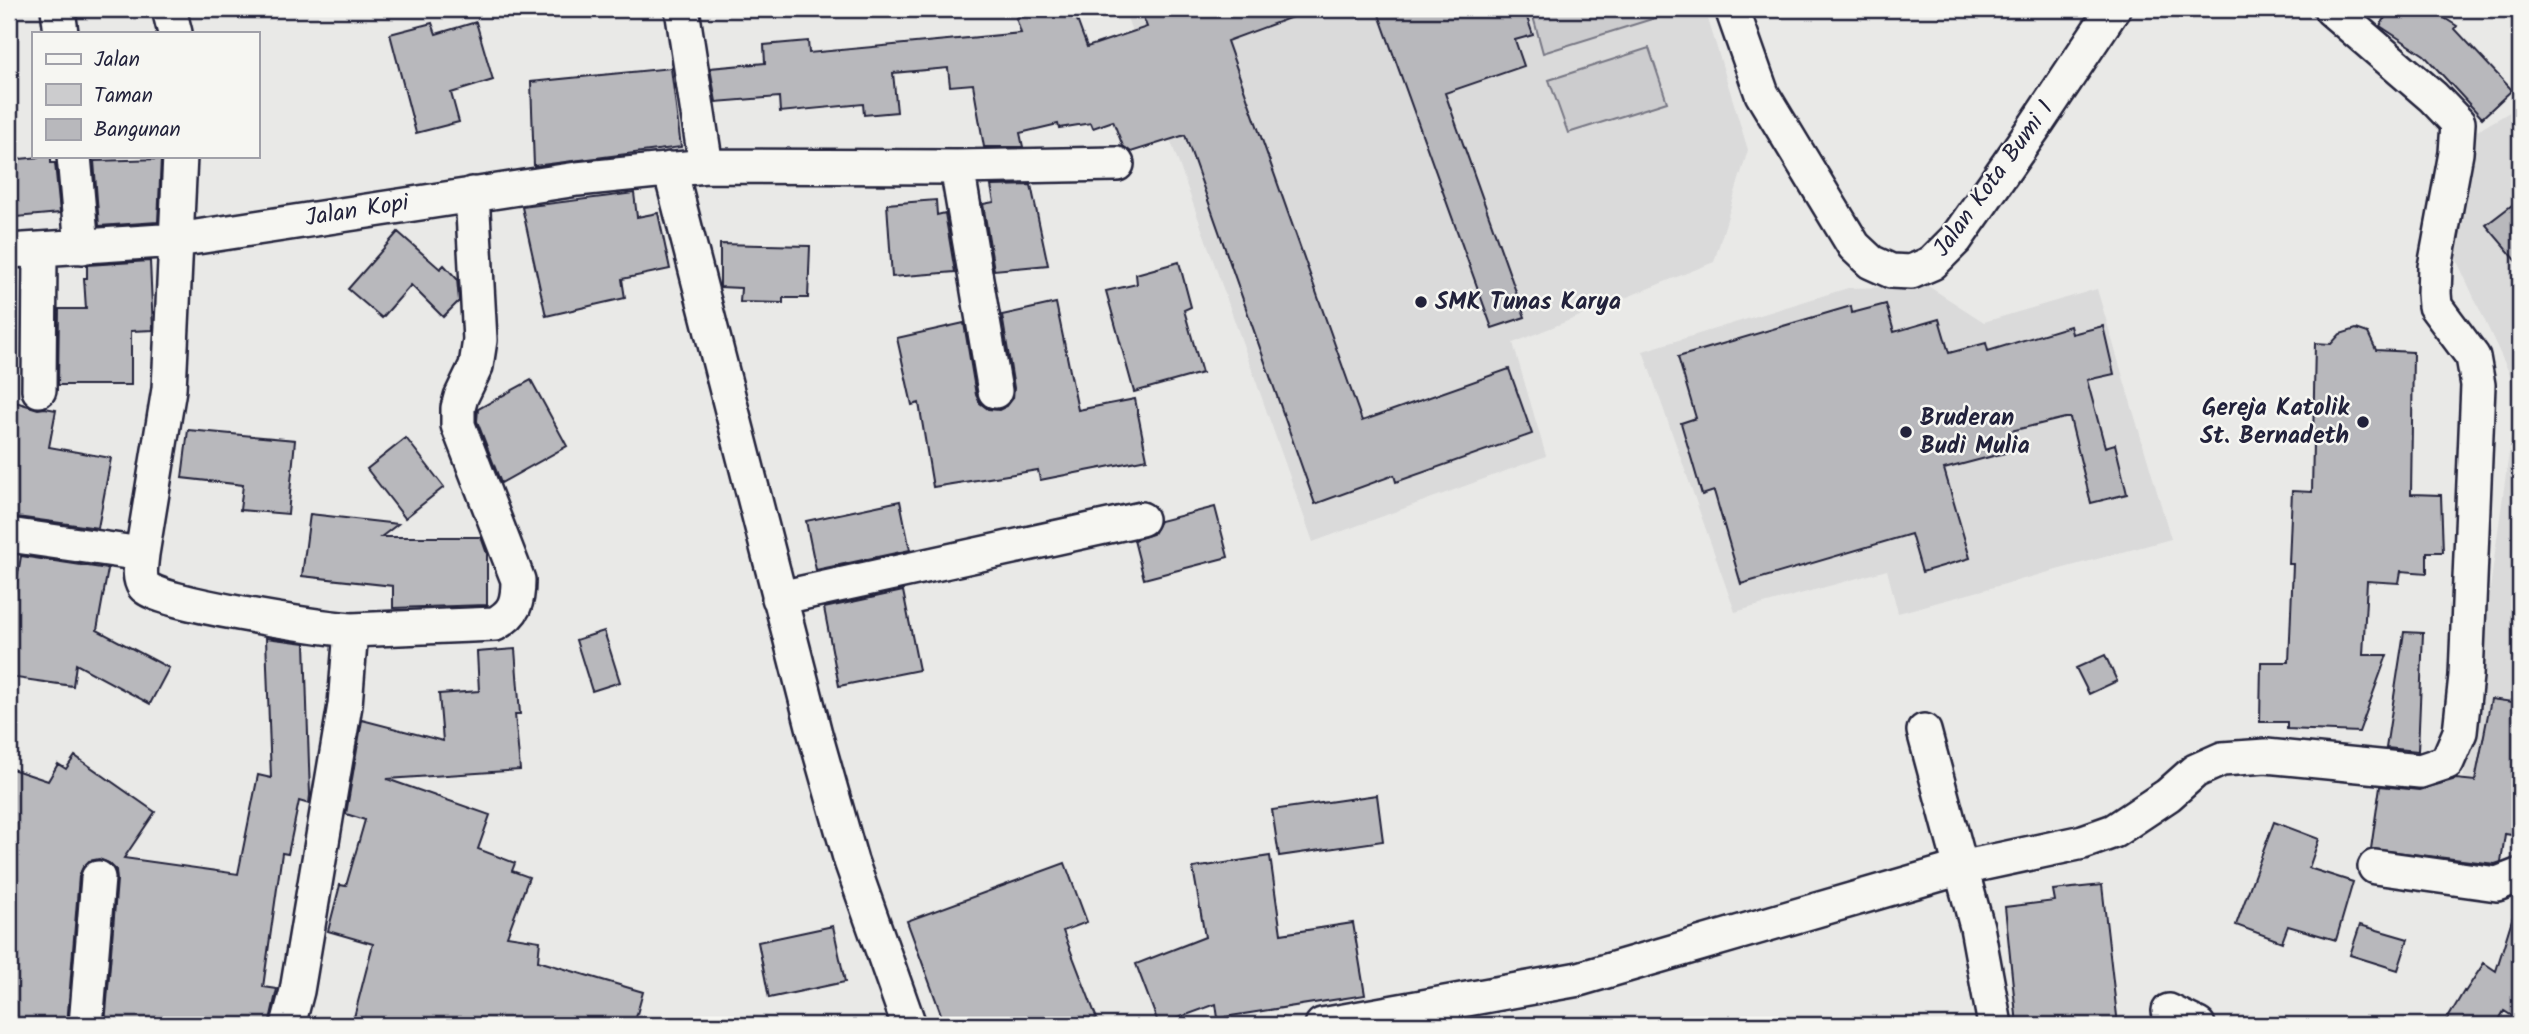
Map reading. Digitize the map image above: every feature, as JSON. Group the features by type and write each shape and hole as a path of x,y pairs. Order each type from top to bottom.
{"street":[{"path":"58,9 61,32"},
{"path":"169,9 175,32"},
{"path":"682,9 706,166"},
{"name":"Jalan Kota Bumi 1","path":"1732,9 1762,94 1854,246 1871,262 1891,271 1911,272 1932,263 1956,239 2113,9"},
{"path":"1322,1025 1579,979 1961,868 2083,842 2114,831 2168,795 2195,771 2222,759 2266,756 2420,771 2447,762 2460,732 2466,676 2478,385 2473,357 2435,306 2434,293 2435,267 2456,153 2458,123 2433,97 2331,9"},
{"path":"74,158 82,247"},
{"path":"180,158 169,389 142,554 142,583 152,592 230,612 352,630 495,624 506,618 515,608 518,580 458,425 458,408 476,366 480,340 472,194"},
{"name":"Jalan Kopi","path":"24,251 177,240 577,178 706,166 957,167 1117,164"},
{"path":"957,167 995,391"},
{"path":"670,169 779,598 851,861 909,1025"},
{"path":"24,251 38,390"},
{"path":"779,598 1142,519"},
{"path":"9,535 142,554"},
{"path":"288,1025 299,977 343,719 352,630"},
{"path":"1923,731 1978,927 1995,1025"},
{"path":"2375,867 2497,884 2520,875"},
{"path":"86,1025 98,878"}],"shaded area":[{"name":"SMK Tunas Karya","path":"1124,9 1705,9 1748,150 1714,262 1513,343 1546,456 1313,542"},
{"path":"2520,106 2520,396 2449,244 2477,131"},
{"name":"Bruderan Budi Mulia","path":"1928,286 1984,322 2097,289 2171,539 1898,613 1887,570 1735,612 1643,351 1848,288"},
{"path":"2520,427 2520,809 2485,787 2463,782 2512,431"}],"green space":[{"path":"1531,9 1684,9 1543,53"},
{"path":"1649,48 1667,102 1568,133 1549,80"}],"building":[{"path":"1043,9 1073,9 1087,47 1147,27 1140,9 1305,9 1306,12 1227,41 1362,421 1509,369 1532,434 1396,482 1394,475 1315,504 1185,135 1131,152 1123,146 1113,121 1093,128 1091,123 1059,128 1058,124 1020,133 1023,147 984,147 973,84 950,86 948,68 893,73 897,112 864,115 863,104 780,112 779,97 716,102 710,68 765,63 764,45 808,41 809,53 1021,33 1016,18"},
{"path":"1377,9 1524,9 1533,35 1515,40 1524,66 1445,93 1525,317 1492,328"},
{"path":"2391,9 2430,9 2457,26 2455,29 2512,90 2482,118 2424,55 2380,26"},
{"path":"476,22 493,80 451,93 459,122 416,133 390,34 432,23 436,34"},
{"path":"671,68 681,147 534,166 531,82"},
{"path":"51,158 51,163 55,163 60,213 16,217 9,215 9,160"},
{"path":"161,159 158,222 99,226 94,161"},
{"path":"1031,185 1048,265 994,270 983,204 994,202 991,186"},
{"path":"634,193 637,217 658,213 670,269 622,279 625,298 546,316 522,207"},
{"path":"2520,199 2520,265 2486,225"},
{"path":"936,200 937,215 945,213 955,272 892,277 887,204"},
{"path":"398,232 440,269 444,265 457,279 459,301 443,317 411,285 382,318 348,289"},
{"path":"720,244 810,246 808,298 783,298 783,303 740,302 741,288 720,287"},
{"path":"150,261 153,330 131,331 131,385 58,385 59,309 86,309 84,278 87,278 87,265"},
{"path":"1179,262 1191,307 1184,310 1202,373 1134,392 1106,291 1137,284 1136,274"},
{"path":"1056,303 1078,410 1135,399 1147,459 1040,480 1038,470 933,487 919,403 912,405 897,338 964,323 976,395 980,403 988,409 999,410 1007,406 1013,398 1014,388 1002,315"},
{"name":"Bruderan Budi Mulia","path":"1886,304 1894,332 1939,319 1949,353 1986,343 1988,351 2070,326 2072,334 2103,326 2114,374 2087,380 2105,447 2115,444 2127,494 2091,503 2070,418 2065,418 2011,431 2016,450 1944,469 1970,558 1922,572 1911,534 1741,584 1714,491 1702,495 1681,423 1696,418 1678,357 1851,306 1852,313"},
{"name":"Gereja Katolik St. Bernadeth","path":"2356,329 2368,333 2376,350 2413,352 2411,494 2441,495 2443,552 2427,552 2427,573 2401,571 2399,583 2367,581 2363,655 2387,655 2359,732 2287,729 2287,722 2260,722 2261,662 2289,662 2293,564 2289,564 2292,491 2312,492 2315,343 2331,344 2340,334"},
{"path":"531,380 567,446 501,483 477,421 478,409"},
{"path":"9,400 38,409 56,410 49,447 111,458 98,528 9,516"},
{"path":"188,430 295,440 288,514 240,510 243,485 182,478"},
{"path":"406,438 444,487 405,518 367,469"},
{"path":"900,501 910,550 816,570 806,521"},
{"path":"1215,507 1228,557 1144,579 1134,540 1153,534 1160,521"},
{"path":"310,514 398,524 381,537 481,537 487,554 487,605 393,608 393,586 302,576"},
{"path":"21,556 108,569 97,630 169,668 150,704 76,664 73,686 9,677 9,596 14,598"},
{"path":"903,591 919,670 839,686 824,608"},
{"path":"604,631 620,682 592,691 576,640"},
{"path":"2404,632 2423,633 2418,751 2386,748"},
{"path":"266,638 305,643 310,795 309,804 299,801 288,854 282,853 263,987 277,989 269,1025 105,1025 117,880 116,870 99,859 89,861 79,876 67,1025 9,1025 9,768 48,781 58,764 66,769 75,756 155,812 124,858 238,874 258,775 271,778"},
{"path":"515,649 520,714 515,714 520,770 387,779 490,815 478,849 515,863 512,871 529,877 507,936 540,941 538,961 643,992 634,1025 352,1025 373,944 328,931 340,885 346,886 365,820 346,814 362,720 443,741 439,694 479,691 477,652"},
{"path":"2105,655 2117,681 2089,694 2076,668"},
{"path":"2491,699 2520,703 2520,780 2512,835 2505,834 2501,862 2495,864 2371,849 2380,786 2419,790 2456,779 2475,781"},
{"path":"1377,795 1383,841 1279,856 1272,810"},
{"path":"2274,822 2319,839 2309,868 2353,882 2336,940 2288,926 2282,942 2236,925"},
{"path":"1270,856 1281,934 1353,923 1365,995 1218,1018 1216,1004 1159,1025 1136,964 1205,937 1193,868"},
{"path":"1065,863 1087,922 1063,931 1097,1019 1080,1025 945,1025 907,921"},
{"path":"2102,885 2118,1025 2017,1025 2005,907 2055,901 2053,890"},
{"path":"2514,913 2520,914 2520,1021 2504,1011 2496,1025 2444,1025 2484,963 2496,971"},
{"path":"2360,925 2408,939 2398,970 2350,955"},
{"path":"833,926 845,982 769,998 758,942"}],"place":[{"name":"SMK Tunas Karya","path":"1421,302"},
{"name":"Gereja Katolik St. Bernadeth","path":"2363,422"},
{"name":"Bruderan Budi Mulia","path":"1906,432"}]}
